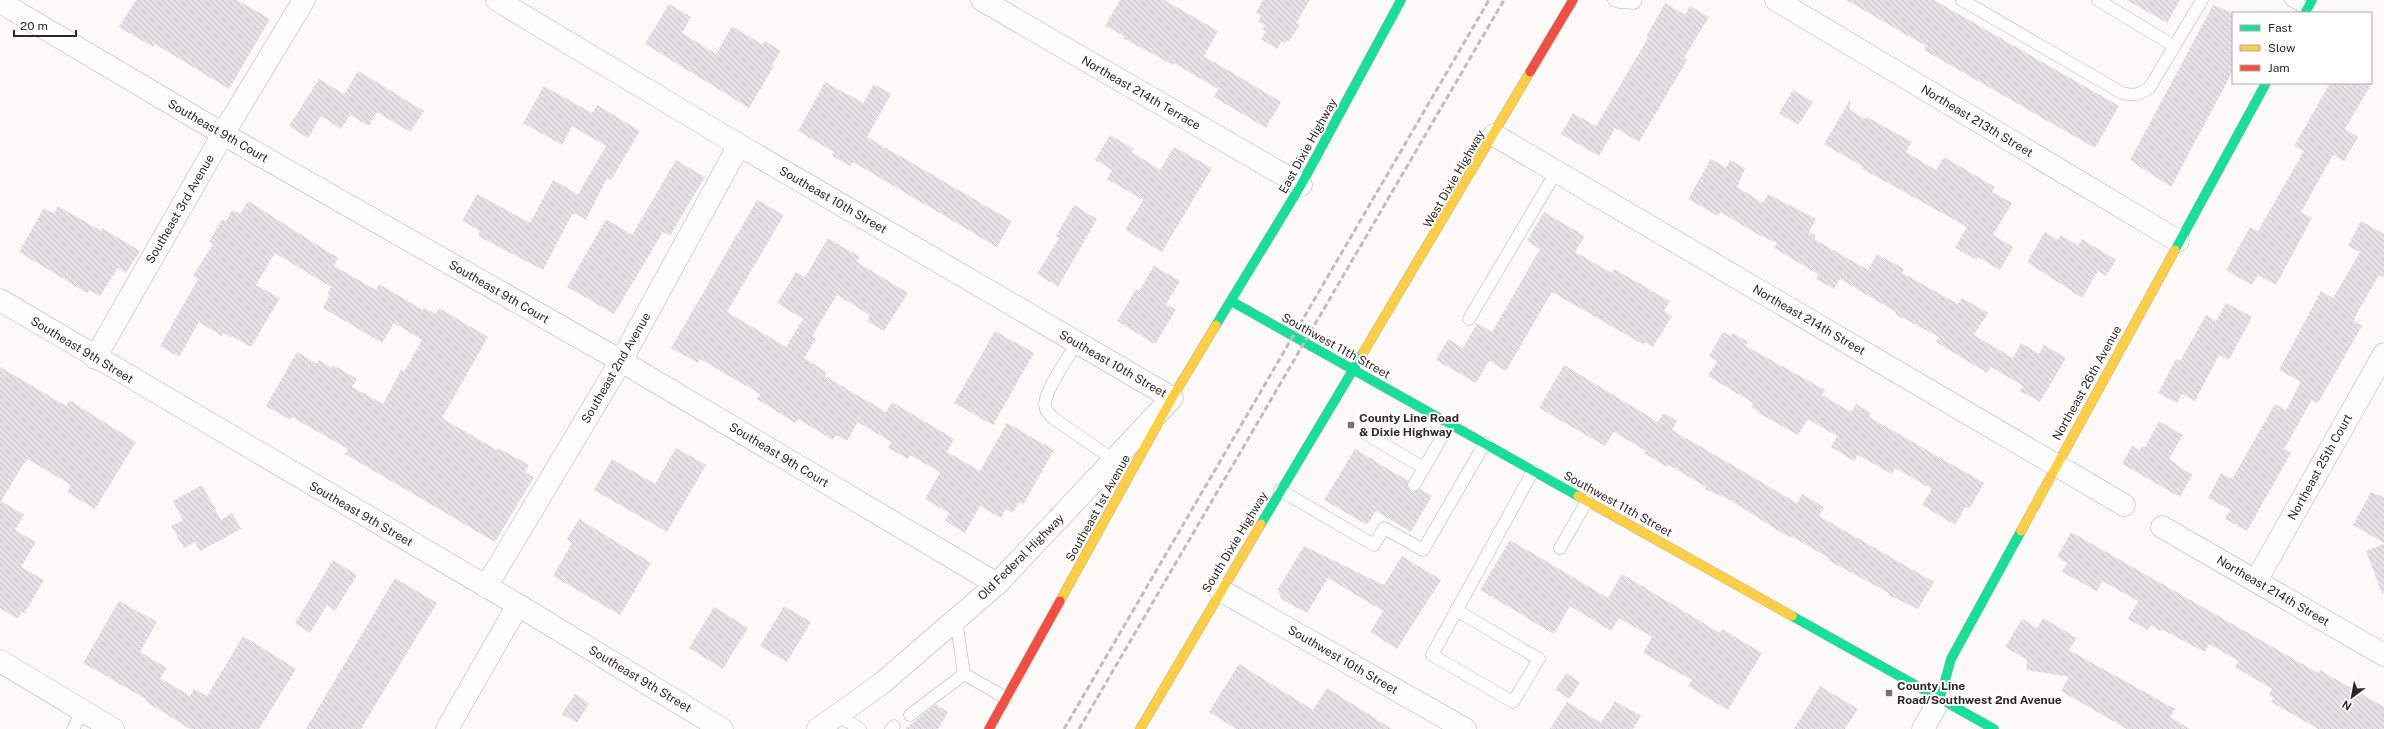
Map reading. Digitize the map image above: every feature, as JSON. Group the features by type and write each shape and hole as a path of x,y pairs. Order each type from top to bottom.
{"street":[{"name":"Southeast 3rd Avenue","path":"95,358 223,134 304,0"},
{"name":"Southeast 10th Street","path":"497,0 739,145 1172,398"},
{"name":"Northeast 214th Terrace","path":"982,0 1301,185"},
{"name":"East Dixie Highway","path":"1231,301 1301,185 1401,0"},
{"name":"West Dixie Highway","path":"1353,369 1494,135 1573,0"},
{"name":"Northeast 213th Street","path":"1776,0 2178,242"},
{"name":"Southeast 9th Court","path":"0,2 223,134 621,361 996,584"},
{"name":"Northeast 26th Avenue","path":"1940,699 1951,659 2265,84"},
{"name":"Northeast 214th Street","path":"1494,135 2124,504"},
{"name":"Southeast 2nd Avenue","path":"486,587 621,361 739,145"},
{"name":"Southeast 9th Street","path":"0,300 95,358 518,605 722,729"},
{"name":"Southwest 11th Street","path":"1231,301 1994,729"},
{"name":"Southeast 1st Avenue","path":"989,729 1172,398 1231,301"},
{"name":"Northeast 25th Court","path":"2256,581 2384,354"},
{"name":"South Dixie Highway","path":"1140,729 1220,590 1353,369"},
{"name":"Old Federal Highway","path":"818,729 881,684 996,584 1172,398"},
{"name":"Northeast 214th Street","path":"2162,527 2384,655"},
{"name":"Southwest 10th Street","path":"1220,590 1465,729"},
{"path":"447,729 518,605"},
{"path":"0,661 78,720 113,729"},
{"path":"1923,729 1940,699"}],"lane":[{"path":"1614,0 1634,3 1636,0"},
{"path":"1962,0 2122,93 2132,96 2141,94 2150,87 2202,0"},
{"path":"2098,0 2174,46"},
{"path":"2291,0 2308,7"},
{"path":"1469,320 1556,172"},
{"path":"1077,343 1048,393 1045,404 1046,410 1053,418 1114,460"},
{"path":"1414,485 1450,423"},
{"path":"1366,434 1424,468"},
{"path":"1280,490 1374,544 1388,524 1423,550 1485,443"},
{"path":"1456,610 1540,659 1513,702 1432,655 1456,610 1534,471"},
{"path":"1560,548 1587,501"},
{"path":"956,620 964,674"},
{"path":"964,674 1006,698"},
{"path":"910,715 964,674"},
{"path":"838,715 860,729"}],"building":[{"path":"136,0 237,0 270,19 229,89 155,44 153,47 119,27"},
{"path":"1120,0 1164,0 1218,31 1204,56 1281,102 1266,128 1214,97 1218,89 1174,63 1173,65 1123,38 1124,36 1105,26"},
{"path":"1263,0 1310,0 1296,23 1300,25 1289,41 1287,40 1285,43 1282,41 1277,49 1261,39 1266,31 1262,29 1265,26 1258,22 1261,16 1256,13"},
{"path":"1846,0 1934,0 2119,106 2095,148 1924,50 1926,46"},
{"path":"2127,0 2180,0 2167,23"},
{"path":"1665,3 1685,15 1690,6 1709,17 1684,58 1687,60 1639,142 1615,128 1599,156 1561,134 1573,113 1596,126 1648,38 1646,37"},
{"path":"669,4 691,17 682,33 716,54 732,26 763,45 765,41 781,51 772,65 774,66 749,108 645,44"},
{"path":"2213,5 2232,13 2232,73 2171,187 2130,160"},
{"path":"358,71 424,111 410,132 377,112 369,126 350,115 341,129 321,116 308,138 289,126 319,79 344,94"},
{"path":"825,82 863,103 874,84 891,94 867,137 1012,221 997,247 853,162 850,166 832,156 834,152 798,131"},
{"path":"2329,84 2371,84 2345,129 2358,137 2344,161 2333,155 2301,212 2312,218 2276,285 2258,275 2252,285 2226,270 2250,227 2258,231 2304,151 2294,146"},
{"path":"544,86 592,113 597,105 640,131 611,180 607,178 586,220 573,213 543,270 478,236 480,231 462,221 477,194 530,223 553,180 578,194 606,146 572,126 562,145 523,123"},
{"path":"1793,90 1813,102 1798,125 1779,113"},
{"path":"1850,100 1850,110 1865,119 1867,117 1912,142 1906,152 1936,170 1944,157 1995,187 1992,192 2012,203 1993,235 2013,247 2000,270 1978,257 1977,260 1955,248 1967,227 1861,168 1862,166 1824,144"},
{"path":"1110,135 1134,149 1132,152 1160,170 1174,147 1212,168 1162,252 1125,230 1143,200 1107,179 1112,170 1095,160"},
{"path":"1711,159 1726,168 1730,160 1745,168 1737,187 1763,203 1768,194 1816,219 1809,232 1816,236 1814,239 1868,270 1877,254 1904,269 1902,273 1958,304 1962,298 1988,313 1974,335 2013,358 2021,343 2039,354 2044,345 2066,358 2040,402 2020,391 2023,386 1991,367 1987,373 1936,342 1939,337 1895,314 1896,312 1840,279 1834,289 1816,279 1818,274 1774,248 1777,243 1759,235 1720,212 1718,216 1688,199"},
{"path":"676,160 705,177 670,236 663,232 614,314 567,287 606,219 632,235"},
{"path":"757,200 784,215 727,312 786,347 803,319 777,303 796,272 805,277 828,238 860,257 857,262 908,293 884,331 867,321 870,315 837,295 812,336 816,339 804,358 827,372 825,376 886,412 892,402 954,439 947,452 980,471 1007,423 1054,450 1023,505 1019,502 1013,513 1006,509 1001,518 980,506 965,533 945,521 949,513 925,499 940,472 910,455 908,459 888,448 891,442 858,422 847,441 836,435 833,440 798,419 795,423 757,399 760,394 700,359 698,363 671,348"},
{"path":"248,201 338,258 334,266 376,290 379,284 423,310 424,308 435,314 439,308 488,337 442,418 497,450 498,448 529,465 525,472 534,477 495,542 345,454 348,449 292,417 290,420 266,406 297,352 317,364 319,360 332,368 333,365 357,379 352,387 383,404 401,370 404,372 422,340 394,323 382,343 323,308 330,295 328,293 331,287 275,253 256,285 280,298 251,347 232,336 231,338 224,333 222,336 199,322 179,357 160,346 198,279 193,276 213,244 209,242 222,219 226,221 232,210 240,214"},
{"path":"1074,205 1097,219 1058,287 1037,274 1059,238 1056,236"},
{"path":"58,206 101,231 102,228 140,251 126,273 118,268 100,296 89,290 87,293 19,252 44,208 54,214"},
{"path":"1544,212 1585,236 1575,252 1612,273 1614,269 1670,301 1664,311 1672,316 1653,347 1645,342 1644,345 1552,292 1506,371 1489,361 1476,383 1436,360 1448,339 1463,348 1477,323 1492,332 1540,249 1527,241"},
{"path":"2361,221 2384,234 2384,277 2379,275 2355,317 2354,321 2362,326 2318,403 2312,400 2284,449 2291,453 2247,531 2225,519 2230,510 2208,498 2221,473 2232,479 2275,404 2286,410 2301,382 2279,370 2321,291 2333,298 2360,252 2348,246"},
{"path":"2045,232 2058,240 2061,235 2078,246 2082,239 2116,260 2106,276 2098,271 2082,298 2027,262"},
{"path":"1154,266 1180,281 1166,304 1176,310 1155,344 1117,321 1136,289 1139,291"},
{"path":"2226,303 2252,317 2229,360 2219,355 2195,401 2182,394 2177,403 2158,393 2176,359 2180,361 2206,315 2216,321"},
{"path":"995,331 1034,353 993,425 954,403"},
{"path":"1723,332 1731,336 1733,333 1748,342 1746,346 1825,390 1822,395 1851,412 1856,404 1871,413 1869,417 1984,483 1969,509 1965,507 1955,525 1922,505 1932,489 1895,468 1892,474 1858,455 1854,461 1831,447 1837,436 1808,419 1798,435 1758,413 1759,412 1751,407 1753,403 1708,376 1717,361 1709,356"},
{"path":"1564,365 1658,422 1664,413 1677,421 1672,430 1797,503 1802,494 1824,507 1819,516 1934,582 1918,609 1888,595 1889,593 1828,560 1829,558 1791,536 1790,538 1730,500 1705,489 1706,487 1669,465 1667,467 1644,453 1646,451 1614,432 1605,446 1539,408"},
{"path":"0,367 66,406 69,400 136,442 95,509 67,492 71,485 27,459 1,501 24,515 15,530 36,542 21,567 44,580 24,614 22,612 18,619 0,608"},
{"path":"2159,421 2183,435 2169,459 2192,475 2180,497 2122,464 2132,446 2140,450 2142,446 2145,447"},
{"path":"676,448 706,465 667,532 594,490 612,459 655,484"},
{"path":"1355,449 1408,481 1407,485 1410,491 1414,492 1420,489 1432,496 1411,532 1376,511 1367,525 1324,500"},
{"path":"202,485 221,520 232,513 241,529 200,551 195,542 184,548 171,526 183,520 173,501"},
{"path":"2371,492 2384,497 2384,543 2353,525"},
{"path":"579,519 651,563 620,615 553,576 572,543 567,539"},
{"path":"2071,532 2318,673 2320,670 2384,707 2384,729 2318,729 2271,702 2274,698 2269,695 2272,689 2235,667 2239,661 2209,644 2205,652 2161,629 2160,631 2151,625 2148,630 2128,619 2138,601 2102,581 2097,591 2062,572 2067,563 2057,557"},
{"path":"1510,540 1608,598 1622,574 1720,633 1722,629 1762,653 1728,710 1688,686 1692,680 1643,653 1652,637 1619,618 1611,631 1570,606 1554,634 1480,590"},
{"path":"2384,544 2384,593 2382,594 2366,551"},
{"path":"1304,546 1384,585 1402,556 1441,580 1397,649 1370,632 1383,611 1328,578 1307,613 1281,599 1278,589"},
{"path":"333,560 357,575 335,611 327,605 310,633 295,623"},
{"path":"395,578 437,603 361,729 306,729"},
{"path":"119,601 157,622 140,652 167,668 160,678 190,696 194,689 207,696 243,636 296,669 259,729 190,729 145,701 146,699 83,663"},
{"path":"784,606 811,622 787,662 760,646"},
{"path":"714,607 748,628 723,669 689,648"},
{"path":"2043,618 2077,638 2069,650 2175,709 2170,717 2190,729 2127,729 2061,691 2069,677 2026,670 2027,660 2005,647 2022,619 2037,628"},
{"path":"1239,664 1313,710 1327,688 1392,729 1236,729 1209,712"},
{"path":"1566,673 1580,682 1570,699 1555,690"},
{"path":"1820,686 1858,709 1845,729 1794,729"},
{"path":"575,694 589,703 577,723 562,714"},
{"path":"1615,701 1641,716 1633,729 1550,729 1567,702 1601,723"},
{"path":"936,704 948,712 938,729 905,729"}],"railway":[{"path":"1064,729 1489,0"},
{"path":"1079,729 1504,0"}],"traffic: fast":[{"path":"1216,325 1301,185 1401,0"},
{"path":"2306,12 2312,0"},
{"path":"2175,250 2265,84"},
{"path":"1231,301 1578,496"},
{"path":"1261,524 1363,353"},
{"path":"1940,699 1951,659 2021,531"},
{"path":"1792,616 1994,729"}],"traffic: slow":[{"path":"1363,353 1530,72"},
{"path":"2021,531 2175,250"},
{"path":"1060,601 1172,398 1216,325"},
{"path":"1578,496 1792,616"},
{"path":"1140,729 1261,524"}],"traffic: jam":[{"path":"1530,72 1573,0"},
{"path":"989,729 1060,601"}],"place":[{"name":"County Line Road & Dixie Highway","path":"1351,425"},
{"name":"County Line Road/Southwest 2nd Avenue","path":"1889,693"}]}
